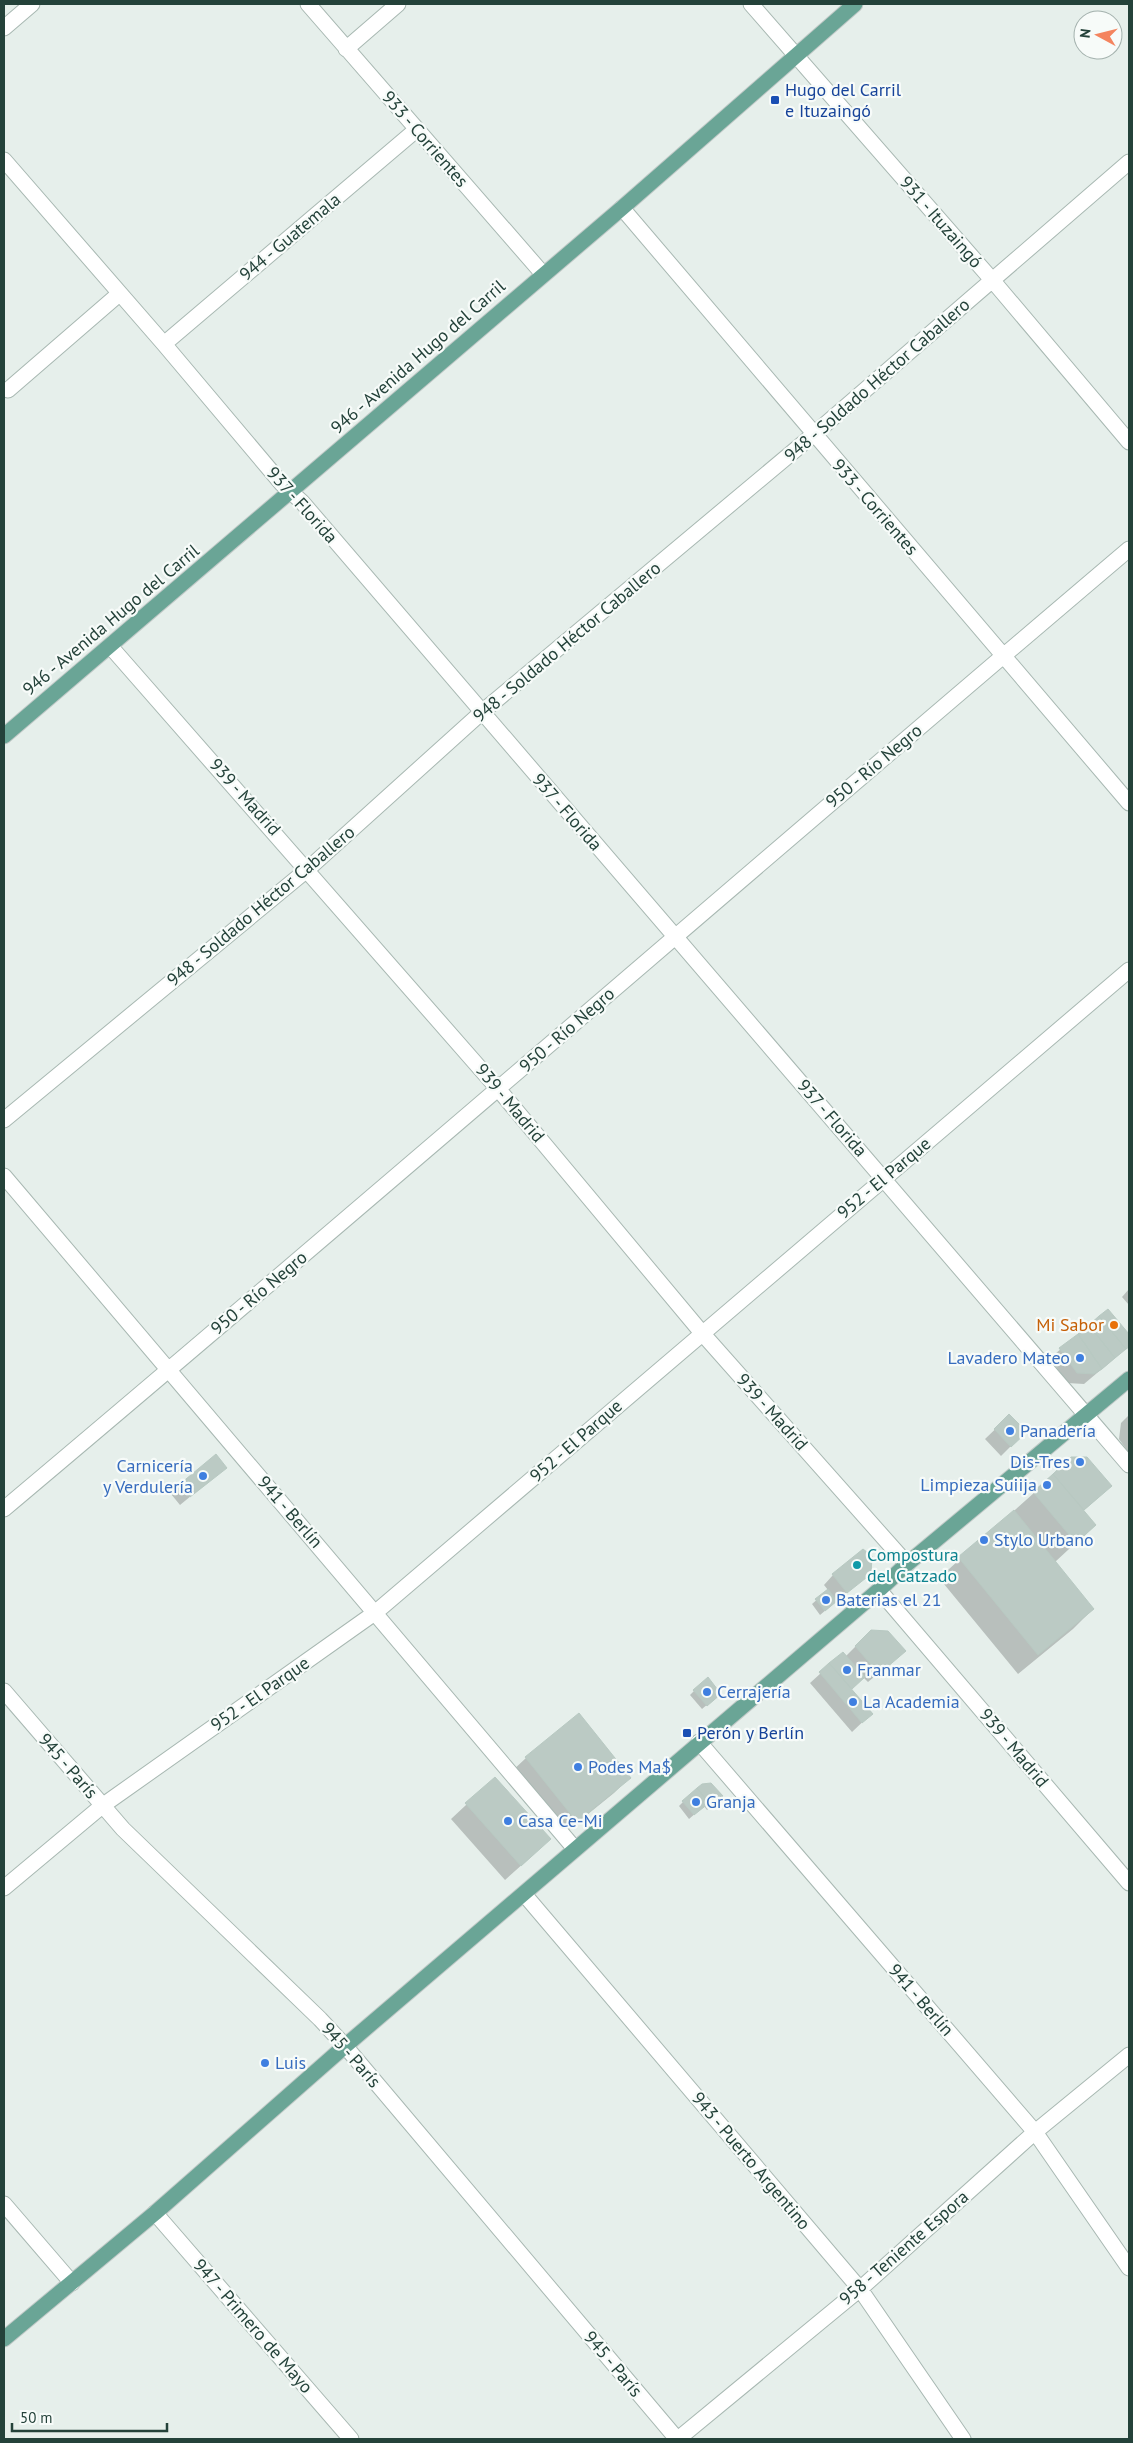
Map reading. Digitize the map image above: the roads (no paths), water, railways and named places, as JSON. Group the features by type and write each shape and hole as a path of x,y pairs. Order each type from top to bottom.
{"main road":[{"name":"946 - Avenida Hugo del Carril","path":"4,736 622,208 855,4"},
{"path":"4,2339 156,2213 345,2046 879,1590 907,1564 1129,1379"}],"street":[{"path":"4,28 32,4"},
{"name":"933 - Corrientes","path":"308,4 543,274"},
{"path":"346,49 398,4"},
{"name":"931 - Ituzaingó","path":"751,4 1129,442"},
{"name":"944 - Guatemala","path":"164,344 416,130"},
{"name":"937 - Florida","path":"4,160 290,492 302,502 674,936 884,1177 1129,1465"},
{"name":"948 - Soldado Héctor Caballero","path":"4,1120 308,869 482,712 813,435 1129,162"},
{"name":"933 - Corrientes","path":"622,208 813,435 1129,803"},
{"path":"8,390 119,294"},
{"name":"950 - Río Negro","path":"4,1509 499,1090 674,936 1129,550"},
{"name":"939 - Madrid","path":"110,646 308,869 499,1090 702,1333 907,1564"},
{"name":"952 - El Parque","path":"4,1888 102,1806 376,1612 1129,970"},
{"name":"941 - Berlín","path":"4,1176 168,1371 376,1612 575,1849"},
{"name":"939 - Madrid","path":"879,1590 1129,1883"},
{"name":"945 - París","path":"4,1691 102,1806 345,2046 678,2439"},
{"name":"941 - Berlín","path":"699,1742 1035,2132 1129,2268"},
{"name":"943 - Puerto Argentino","path":"524,1894 860,2288 963,2439"},
{"name":"958 - Teniente Espora","path":"678,2439 860,2288 1035,2132 1129,2055"},
{"path":"4,2204 72,2283"},
{"name":"947 - Primero de Mayo","path":"156,2213 352,2439"}],"place":[{"name":"Hugo del Carril e Ituzaingó","path":"775,100"},
{"name":"Mi Sabor","path":"1114,1325"},
{"name":"Lavadero Mateo","path":"1080,1358"},
{"name":"Panadería","path":"1010,1431"},
{"name":"Dis-Tres","path":"1080,1462"},
{"name":"Carnicería y Verdulería","path":"203,1476"},
{"name":"Limpieza Suiija","path":"1047,1485"},
{"name":"Stylo Urbano","path":"984,1540"},
{"name":"Compostura del Catzado","path":"857,1565"},
{"name":"Baterias el 21","path":"826,1600"},
{"name":"Franmar","path":"847,1670"},
{"name":"Cerrajería","path":"707,1692"},
{"name":"La Academia","path":"853,1702"},
{"name":"Perón y Berlín","path":"687,1733"},
{"name":"Podes Ma$","path":"578,1767"},
{"name":"Granja","path":"696,1802"},
{"name":"Casa Ce-Mi","path":"508,1821"},
{"name":"Luis","path":"265,2063"}]}
